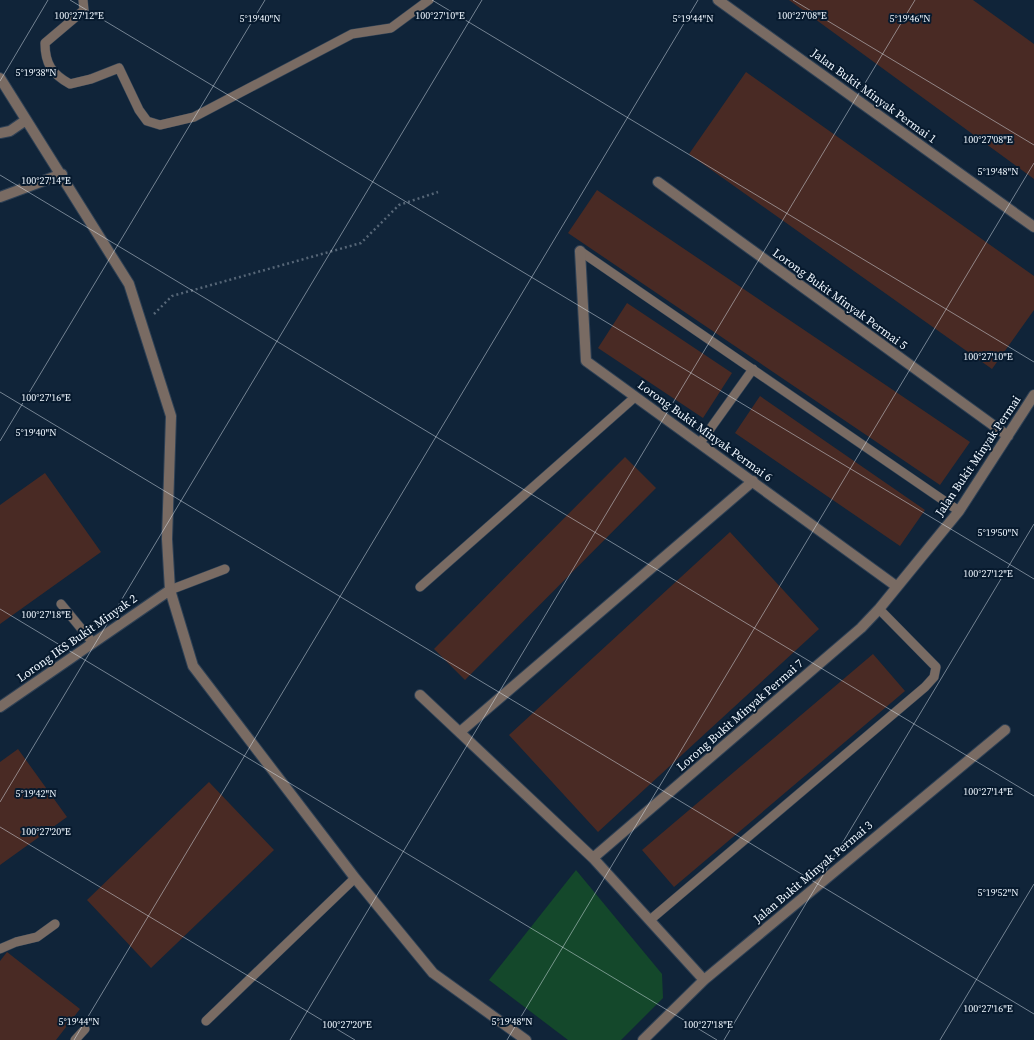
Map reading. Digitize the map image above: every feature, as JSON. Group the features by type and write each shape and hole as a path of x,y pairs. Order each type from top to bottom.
{"street":[{"name":"Jalan Bukit Minyak Permai 1","path":"718,0 1034,227"},
{"path":"0,78 62,174 129,284 171,416 167,538 170,590 193,666 355,878 433,973 526,1040"},
{"path":"0,133 10,131 26,120"},
{"path":"0,197 62,174"},
{"name":"Lorong Bukit Minyak Permai 5","path":"658,182 1008,436"},
{"name":"Lorong Bukit Minyak Permai 6","path":"580,251 586,361 896,586"},
{"name":"Jalan Bukit Minyak Permai","path":"896,586 959,511 1034,395"},
{"path":"460,732 752,481"},
{"name":"Lorong Bukit Minyak Permai 7","path":"593,858 861,628 879,609 896,586"},
{"name":"Lorong IKS Bukit Minyak 2","path":"0,707 170,590"},
{"path":"420,695 593,858 704,980"},
{"name":"Jalan Bukit Minyak Permai 3","path":"643,1040 704,980 1005,730"}],"lane":[{"path":"83,0 84,10 45,43 45,58 56,76 70,84 91,79 119,68 139,110 148,121 160,125 194,117 352,34 391,28 429,0"},
{"path":"580,251 959,511"},
{"path":"700,443 753,369"},
{"path":"420,587 635,397"},
{"path":"170,590 225,569"},
{"path":"61,604 93,643"},
{"path":"650,920 934,677 936,667 879,609"},
{"path":"206,1021 355,878"},
{"path":"0,950 16,942 37,938 55,924"},
{"path":"75,1040 86,1029"}],"path":[{"path":"144,332 153,316 172,296 361,243 399,205 438,192"}],"green space":[{"path":"576,870 662,974 663,998 621,1040 568,1040 489,980"}],"building":[{"path":"789,0 973,0 1034,44 1034,179"},
{"path":"746,72 1034,276 1034,310 992,369 689,154"},
{"path":"597,190 970,442 940,485 568,233"},
{"path":"627,303 732,373 703,418 598,348"},
{"path":"760,396 925,510 900,546 735,433"},
{"path":"625,457 656,488 465,680 434,649"},
{"path":"45,473 101,552 0,624 0,505"},
{"path":"730,532 819,629 598,832 509,735"},
{"path":"873,654 905,691 674,887 642,850"},
{"path":"18,749 67,817 0,865 0,762"},
{"path":"209,782 274,850 151,968 87,900"},
{"path":"7,952 80,1009 56,1040 0,1040 0,961"}]}
